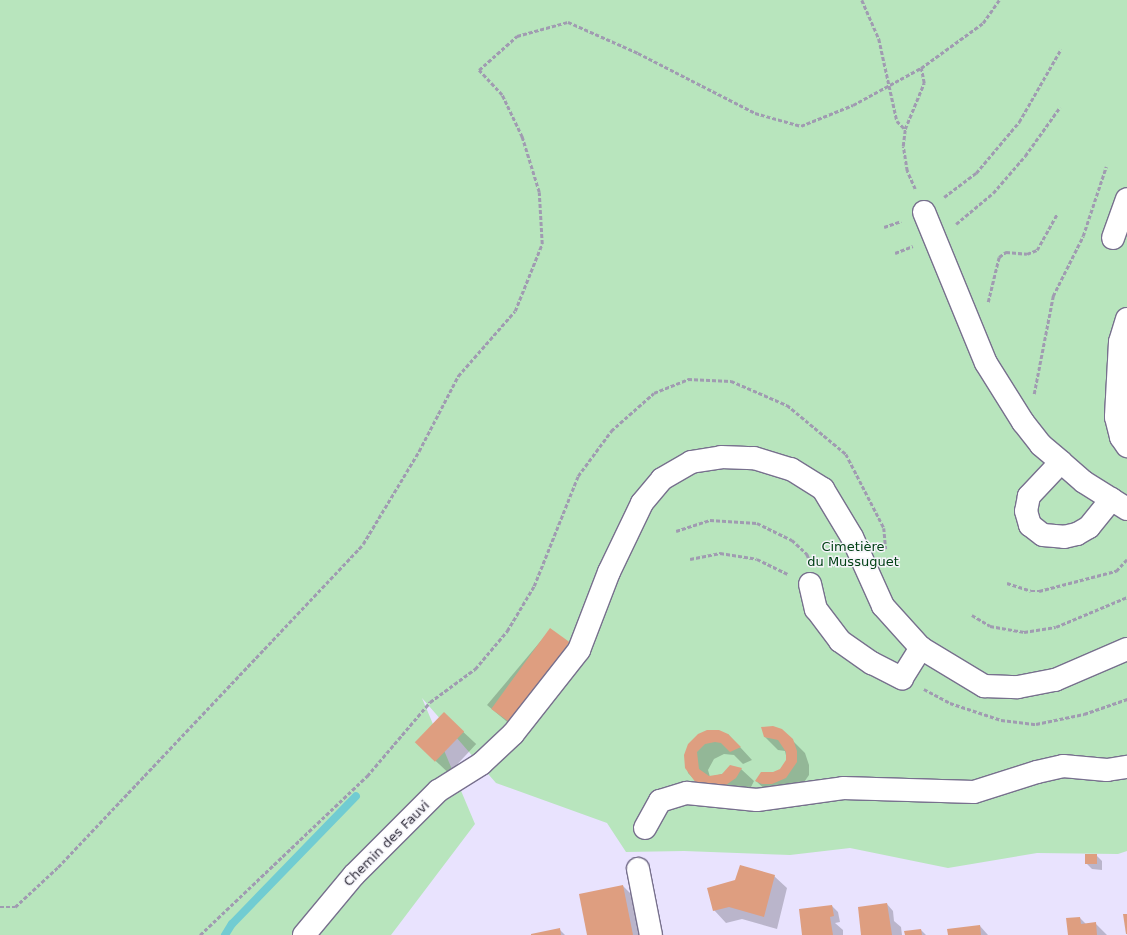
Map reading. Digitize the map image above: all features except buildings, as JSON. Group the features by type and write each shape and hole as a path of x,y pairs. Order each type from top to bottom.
{"street":[{"path":"1112,238 1127,199"},
{"path":"924,212 972,325 986,363 1023,422 1041,445 1061,462 1084,482 1119,504 1077,534 1064,537 1043,535 1030,525 1026,511 1029,496 1061,462"},
{"path":"1127,319 1120,342 1116,417 1121,438 1127,446"},
{"name":"Chemin des Fauvi","path":"304,935 354,875 433,797 480,764 513,734 579,650 609,572 642,503 662,479 691,462 721,457 754,458 790,469 823,489 852,537 883,606 921,648 984,686 1018,687 1055,680 1127,649"},
{"path":"810,584 816,610 840,641 872,664 902,678 921,648"},
{"path":"645,828 660,801 687,794 757,800 843,788 974,792 1037,772 1063,766 1107,770 1127,767"},
{"path":"638,869 651,935"}],"path":[{"path":"862,0 879,39 888,86 897,121 905,129"},
{"path":"0,907 15,907 58,867 363,544 419,452 458,376 515,311 542,244 539,192 522,137 502,95 479,70 517,36 568,22 638,52 754,113 801,126 853,105 921,68 983,23 999,0"},
{"path":"884,227 924,212 976,173 1019,122 1061,49"},
{"path":"921,68 924,83 922,93 905,129 903,146 907,171 924,212"},
{"path":"895,253 936,238 993,193 1025,156 1060,107"},
{"path":"1023,422 1035,391 1053,296 1083,236 1106,167"},
{"path":"972,325 987,307 1000,257 1006,252 1028,254 1037,250 1057,214"},
{"path":"676,530 710,520 757,523 792,540 807,554 812,566 810,584 757,559 720,553 690,559"},
{"path":"1007,583 1031,591 1039,591 1116,571 1127,558"},
{"path":"972,615 990,626 1024,632 1056,627 1127,598"},
{"path":"200,935 367,776"}],"green space":[{"name":"Cimetière du Mussuguet","path":"0,0 1127,0 1127,851 1118,854 1037,853 948,868 850,848 790,855 684,851 626,852 607,823 496,783 422,698 475,824 391,935 0,935"}],"waterway":[{"path":"225,935 232,924 356,796"}]}
